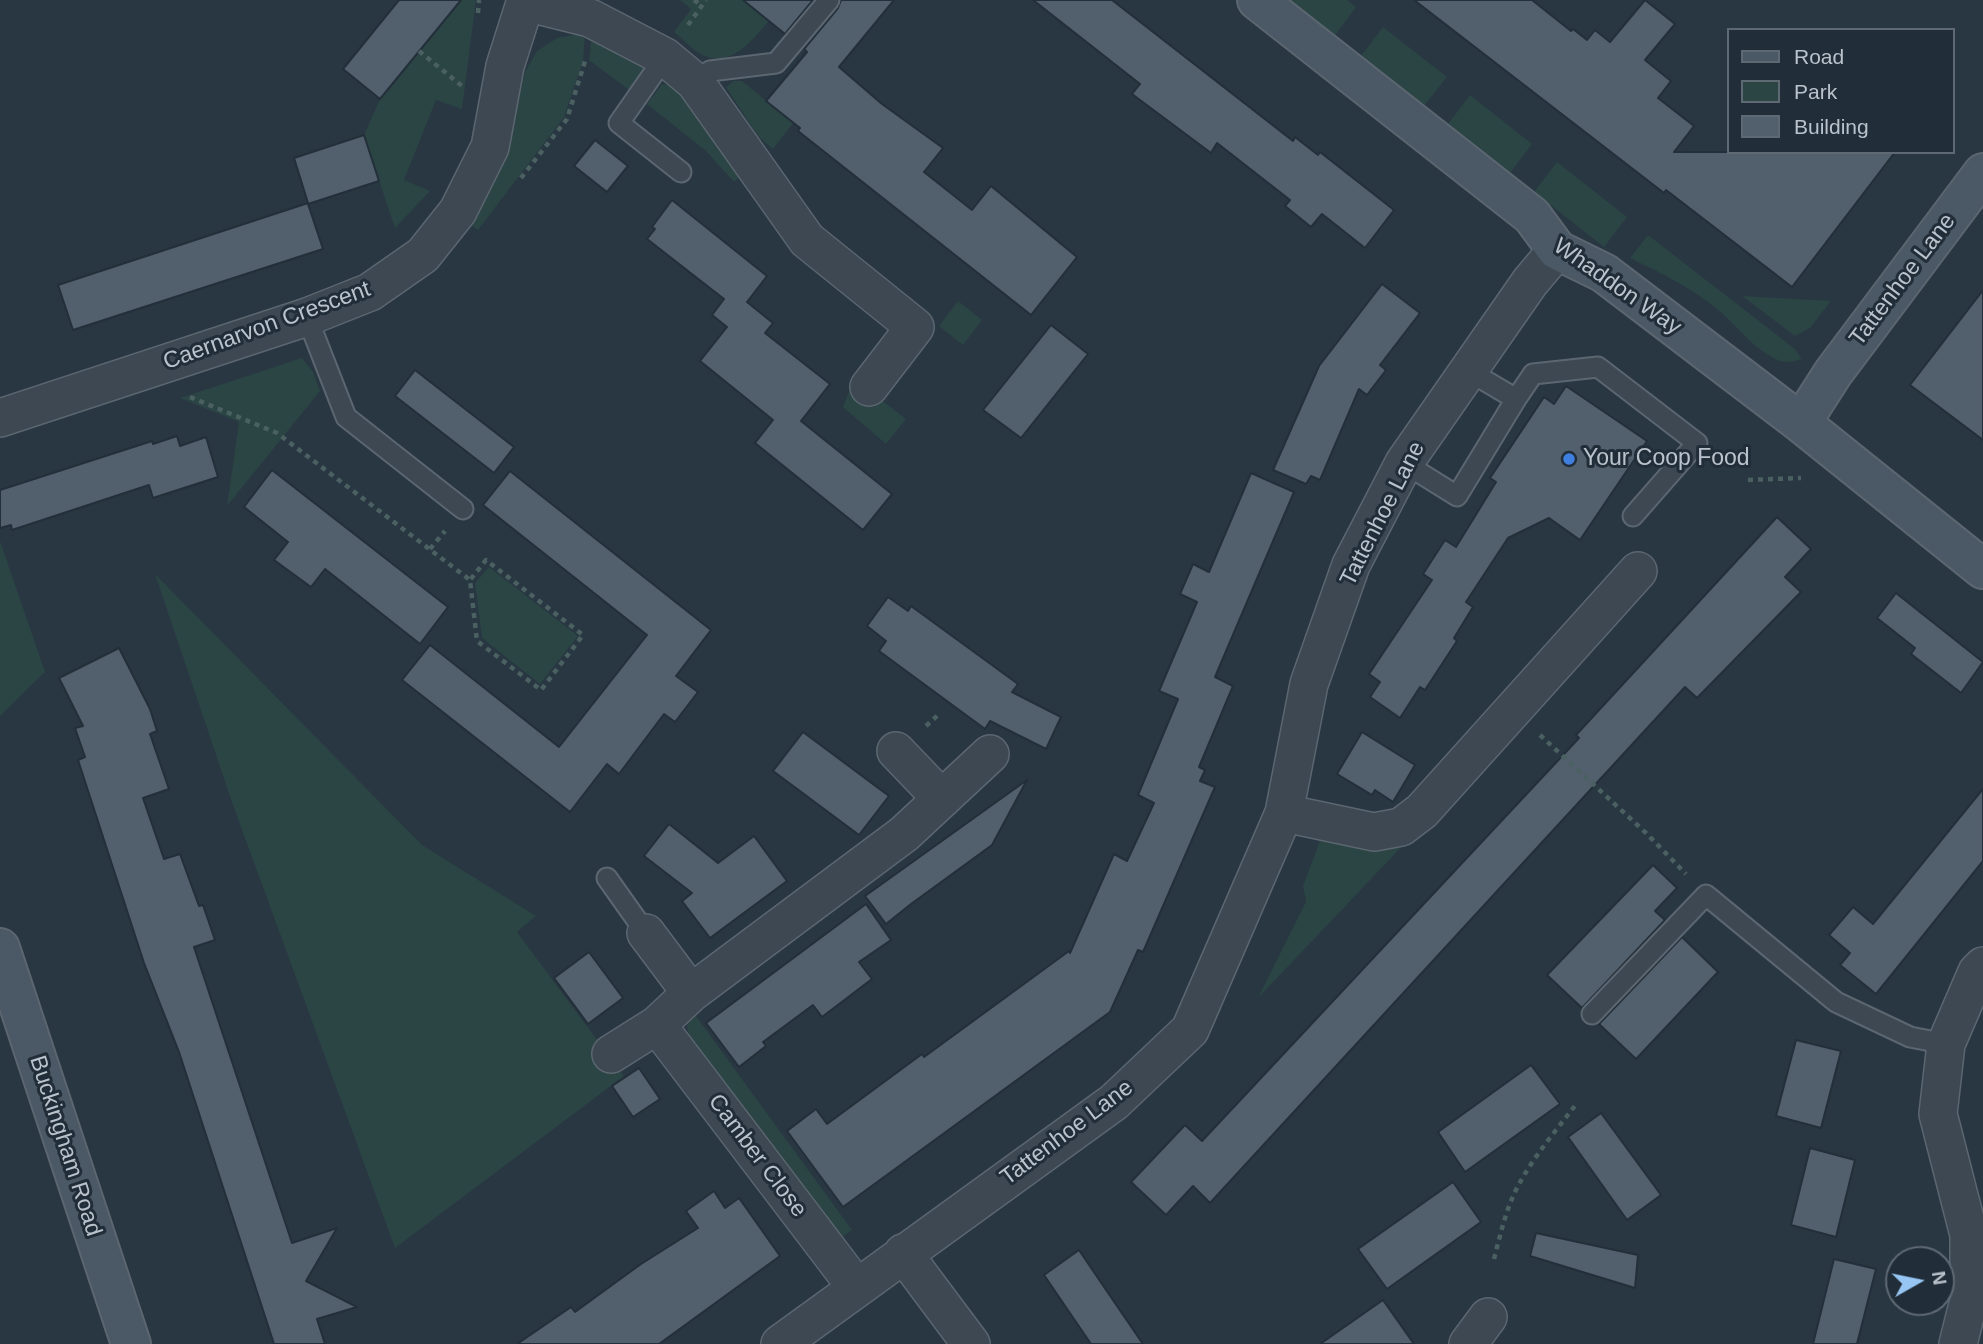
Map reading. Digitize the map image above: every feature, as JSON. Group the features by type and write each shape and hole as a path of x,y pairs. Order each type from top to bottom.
{"street":[{"name":"Whaddon Way","path":"1257,0 1532,216 1557,250 1604,273 1801,423 1983,569"},
{"name":"Caernarvon Crescent","path":"0,418 307,317 370,292 423,255 458,211 490,147 505,66 526,1 590,18 665,57 695,82 807,240 915,327 869,387"},
{"name":"Tattenhoe Lane","path":"1801,423 1833,373 1983,173"},
{"name":"Tattenhoe Lane","path":"780,1344 1114,1102 1190,1030 1284,813 1309,684 1351,565 1404,463 1530,282 1557,250"},
{"path":"1284,813 1374,832 1401,827 1422,811 1638,572"},
{"path":"896,751 942,799"},
{"path":"611,1054 657,1025 691,993 904,834 990,754"},
{"path":"646,933 691,993"},
{"name":"Buckingham Road","path":"0,948 131,1344"},
{"path":"1958,1344 1969,1300 1969,1235 1938,1114 1946,1044 1977,972 1983,966"},
{"name":"Camber Close","path":"657,1025 858,1287"},
{"path":"903,1253 971,1344"}],"lane":[{"path":"695,82 710,71 776,63 829,0"},
{"path":"665,57 619,123 681,172"},
{"path":"307,317 346,417 463,509"},
{"path":"1404,463 1457,496 1533,374 1598,366 1697,443 1633,516"},
{"path":"1467,370 1516,399"},
{"path":"607,878 646,933"},
{"path":"1592,1014 1706,895 1836,1002 1910,1037 1946,1044"}],"path":[{"path":"476,26 479,0"},
{"path":"694,0 702,6"},
{"path":"419,51 468,91"},
{"name":"Caernarvon Crescent","path":"181,394 277,433 470,580"},
{"path":"1748,480 1801,478"},
{"path":"486,560 583,635 541,690 477,640 470,580 486,560"},
{"path":"1535,731 1646,833 1706,895"},
{"path":"1494,1259 1515,1193 1531,1163 1577,1103"}],"green space":[{"path":"456,0 476,0 462,109 436,100 404,180 430,191 395,228 364,135 380,99 459,3"},
{"path":"680,0 743,0 769,21 733,55 725,58 705,56 674,32 691,9"},
{"path":"1286,0 1347,0 1356,7 1334,37"},
{"path":"1383,27 1447,77 1424,106 1361,56"},
{"path":"585,33 583,61 564,117 478,230 470,224 506,156 525,72 537,51 557,38"},
{"path":"592,35 648,64 629,90 589,60"},
{"path":"734,81 742,81 793,123 773,149 758,136 726,87"},
{"path":"662,84 675,86 741,176 734,182 706,151 647,104"},
{"path":"1470,95 1532,144 1510,173 1448,124"},
{"path":"1557,162 1627,217 1604,247 1534,192"},
{"path":"1648,235 1795,349 1802,359 1792,362 1779,361 1767,354 1698,295 1630,258"},
{"path":"1742,296 1831,301 1810,328 1795,336"},
{"path":"958,301 982,320 963,345 939,326"},
{"path":"302,358 313,372 320,391 227,506 239,422 180,398"},
{"path":"854,379 906,419 886,444 843,407"},
{"path":"0,541 45,672 0,716"},
{"path":"489,567 578,636 540,684 482,638 475,583"},
{"path":"155,574 422,845 536,916 517,932 624,1076 395,1248 234,808"},
{"path":"1322,835 1408,840 1258,998 1306,902 1303,886"},
{"path":"693,1012 852,1230 838,1240 690,1041 687,1026"}],"building":[{"path":"399,0 461,0 380,99 343,69"},
{"path":"743,0 813,0 785,34"},
{"path":"841,0 894,0 839,67 882,104 943,148 924,172 972,210 991,186 1077,257 1031,315 798,131 800,128 766,101 807,52 804,49 838,8"},
{"path":"1033,0 1112,0 1293,141 1295,137 1318,155 1320,152 1394,210 1365,248 1322,214 1311,227 1285,206 1290,200 1217,143 1211,153 1132,94 1140,84"},
{"path":"1414,0 1532,0 1571,31 1573,29 1587,40 1595,30 1610,42 1645,0 1675,24 1645,60 1671,81 1658,98 1694,126 1674,152 1893,154 1792,287 1666,190 1664,193"},
{"path":"364,135 379,181 308,204 323,249 73,330 58,285 308,203 294,158"},
{"path":"595,140 628,166 607,192 574,166"},
{"path":"672,200 767,276 747,302 773,323 765,333 830,384 801,421 892,494 863,530 755,443 773,420 700,361 727,327 712,315 724,299 647,239 655,229 652,227"},
{"path":"1382,284 1420,313 1380,365 1386,370 1367,395 1359,389 1320,480 1311,476 1306,484 1273,470 1319,366"},
{"path":"1983,290 1983,440 1910,385"},
{"path":"1051,325 1088,354 1021,438 983,410"},
{"path":"415,370 514,447 494,473 395,396"},
{"path":"1566,386 1647,441 1580,540 1549,518 1508,538 1466,602 1473,607 1454,638 1457,641 1425,690 1420,687 1400,718 1370,697 1380,682 1369,674 1432,580 1423,574 1445,540 1456,547 1496,482 1490,478 1544,397 1554,404"},
{"path":"177,436 180,446 206,437 218,477 153,498 149,485 12,530 11,525 0,528 0,490 152,441 153,444"},
{"path":"272,470 448,607 420,644 325,569 311,587 274,560 288,542 244,507"},
{"path":"510,471 711,630 676,676 698,692 675,722 664,714 619,774 607,764 570,812 402,680 430,645 559,747 647,635 483,505"},
{"path":"1251,473 1294,492 1215,677 1233,686 1199,767 1205,770 1200,781 1215,787 1143,952 1138,950 1110,1012 843,1207 787,1131 816,1109 827,1124 922,1054 924,1057 1069,951 1070,953 1114,854 1127,861 1154,803 1138,795 1178,699 1159,691 1197,602 1180,594 1193,564 1209,572"},
{"path":"1777,517 1811,549 1785,577 1801,592 1697,698 1685,687 1210,1203 1193,1186 1166,1215 1131,1182 1185,1125 1202,1141 1579,738 1576,735"},
{"path":"1896,593 1983,662 1961,693 1911,654 1915,648 1877,618"},
{"path":"888,597 908,611 911,606 1018,684 1012,692 1061,717 1046,749 990,721 985,729 879,651 886,641 867,626"},
{"path":"119,648 150,709 157,731 150,734 169,789 143,798 164,859 180,854 215,940 194,947 292,1243 337,1228 306,1281 357,1307 317,1319 325,1344 274,1344 179,1052 144,963 78,760 85,757 75,728 83,726 59,678"},
{"path":"803,732 889,796 859,835 773,771"},
{"path":"1362,732 1415,765 1393,802 1375,790 1372,795 1337,774"},
{"path":"1027,780 992,845 886,924 865,896"},
{"path":"1983,789 1983,861 1876,994 1840,965 1850,953 1829,935 1853,907 1873,924"},
{"path":"669,824 718,863 754,836 787,881 710,938 682,901 692,893 644,856"},
{"path":"1653,865 1677,888 1655,911 1665,920 1582,1008 1547,975"},
{"path":"866,904 891,940 859,962 872,979 822,1017 813,1005 763,1042 766,1046 739,1067 706,1023"},
{"path":"1682,937 1718,972 1636,1059 1599,1024"},
{"path":"589,952 623,998 588,1024 554,978"},
{"path":"1796,1040 1841,1051 1821,1128 1776,1116"},
{"path":"1531,1065 1560,1104 1465,1172 1438,1132"},
{"path":"639,1068 660,1099 633,1117 612,1086"},
{"path":"1601,1113 1661,1195 1627,1220 1568,1137"},
{"path":"1810,1148 1855,1160 1836,1237 1791,1225"},
{"path":"1453,1182 1481,1222 1387,1289 1358,1249"},
{"path":"714,1191 725,1208 739,1198 780,1256 659,1344 517,1344 571,1307 575,1312 641,1264 698,1228 686,1211"},
{"path":"1536,1233 1638,1255 1635,1288 1530,1256"},
{"path":"1079,1250 1143,1344 1091,1344 1044,1275"},
{"path":"1834,1259 1876,1269 1857,1344 1813,1344"},
{"path":"1383,1300 1414,1344 1320,1344"}],"place":[{"name":"Your Coop Food","path":"1569,459"}]}
